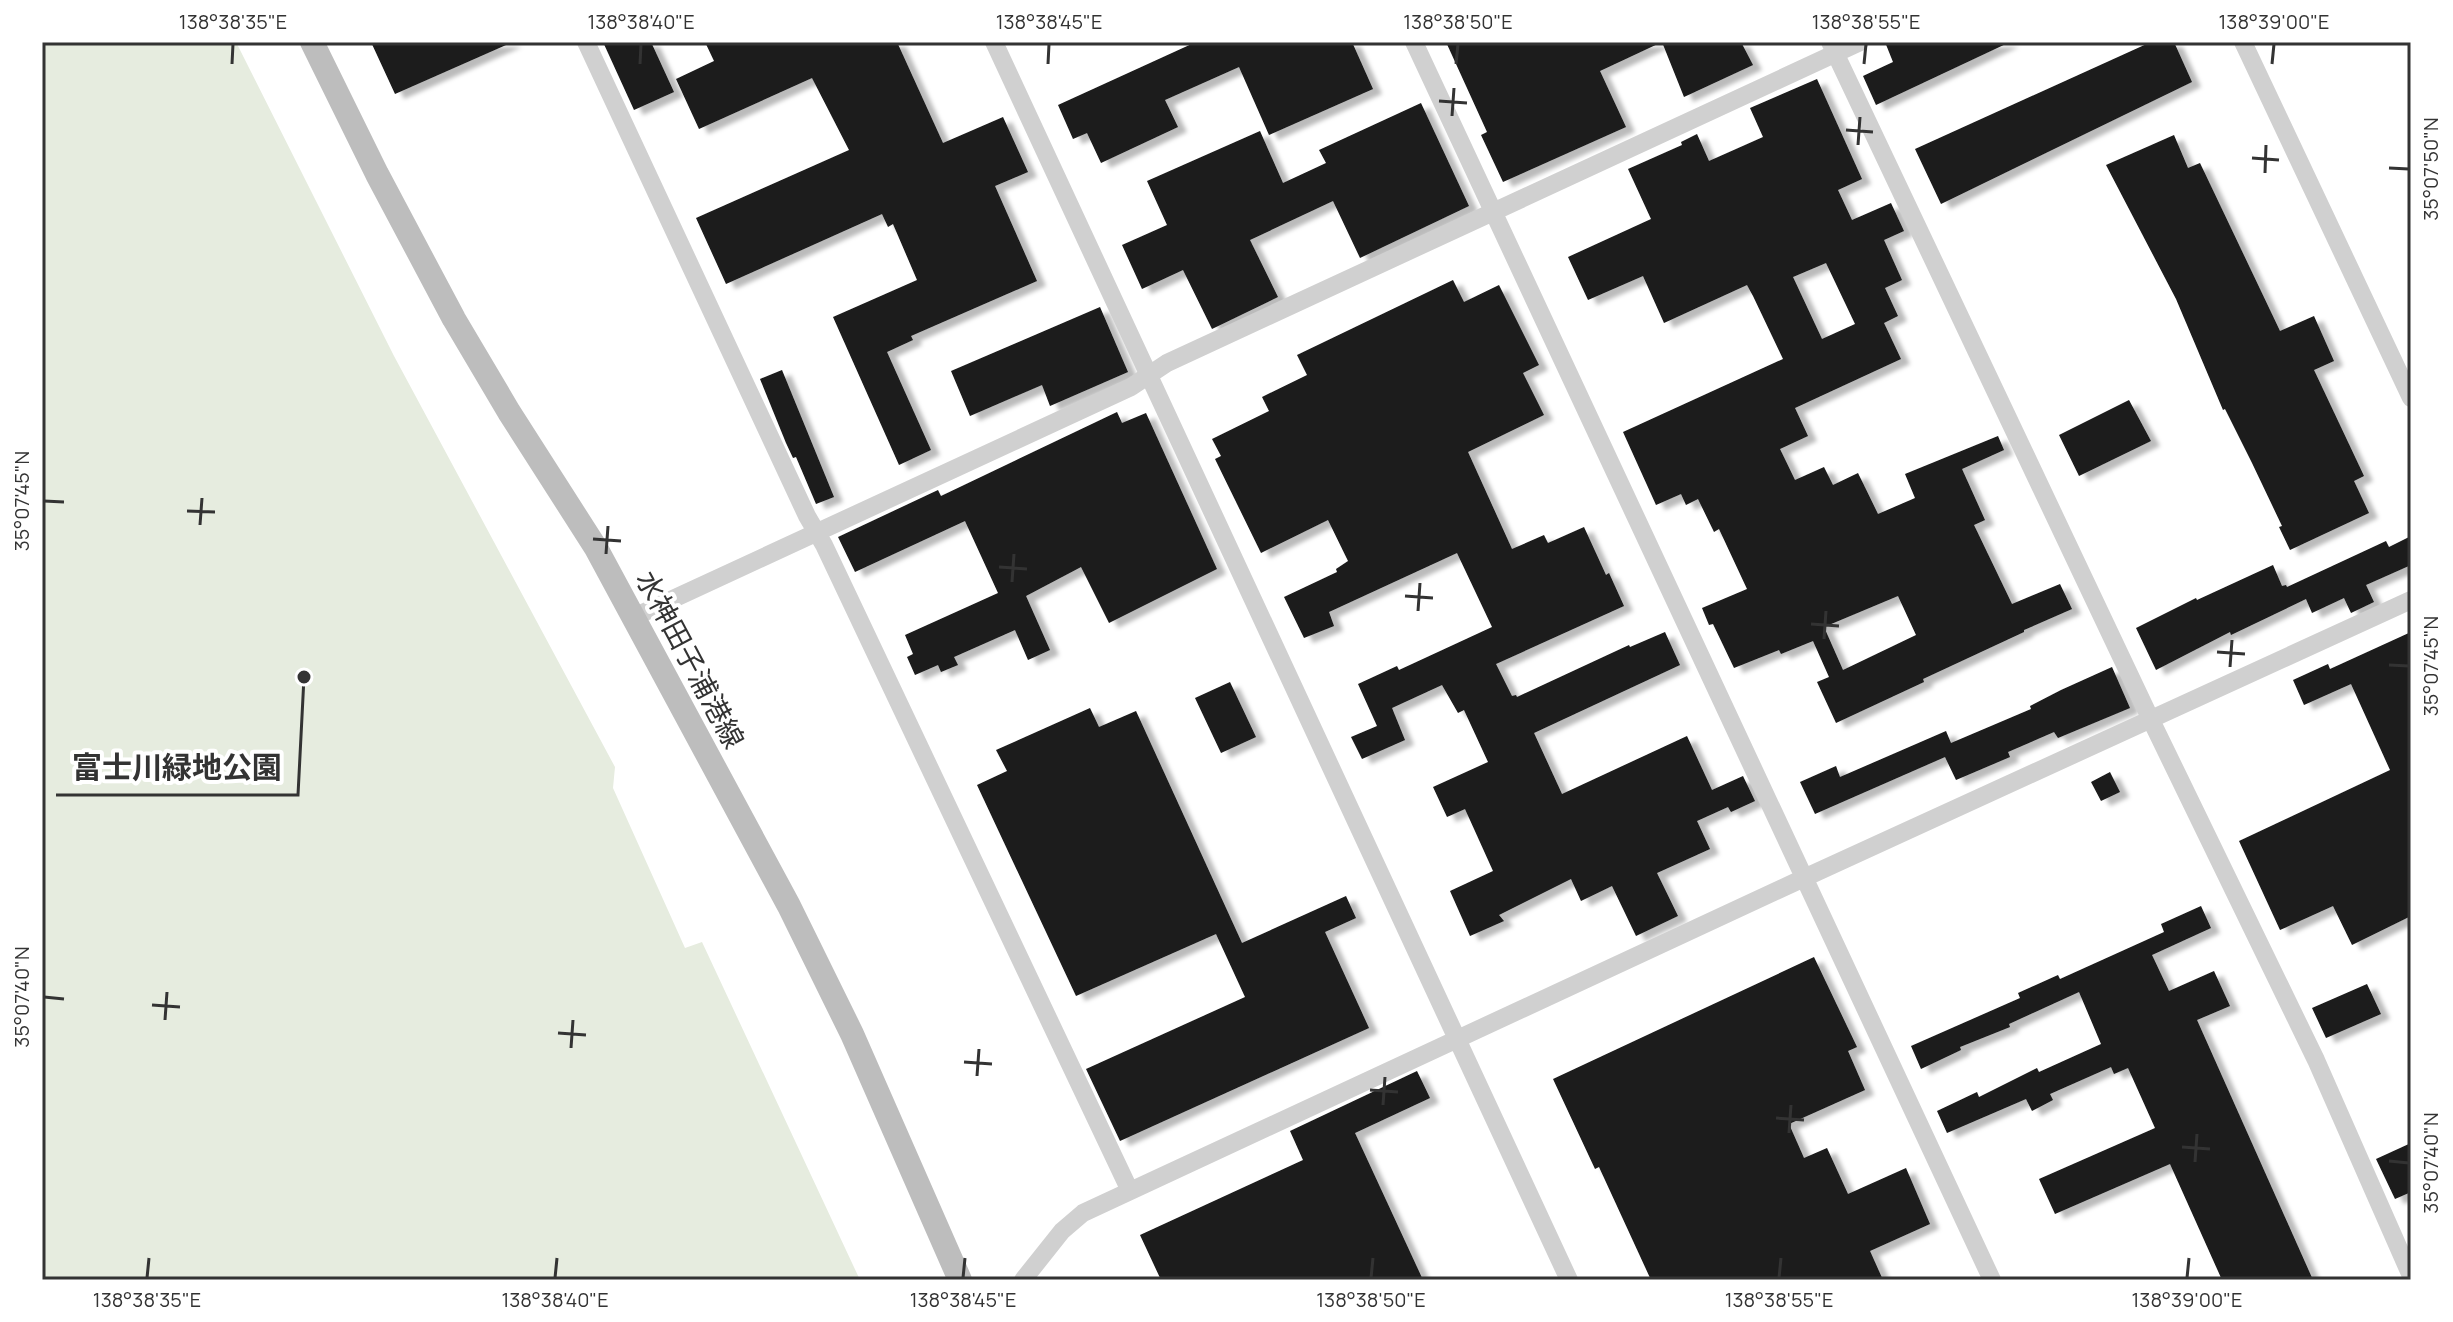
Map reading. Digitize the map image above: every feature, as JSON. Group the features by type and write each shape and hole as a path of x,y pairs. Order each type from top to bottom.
{"main road":[{"name":"水神田子浦港線","path":"312,42 454,319 509,412 590,537 789,906 960,1280"}],"street":[{"path":"586,42 1130,1191"},
{"path":"994,42 1569,1280"},
{"path":"1414,42 1992,1280"},
{"path":"634,617 1131,387 1167,363 1493,213 1832,48 1860,42"},
{"path":"2243,42 2411,398"},
{"path":"1832,48 2316,1060 2411,1276"},
{"path":"1023,1280 1072,1221 1130,1191 2411,600"}],"shaded area":[{"path":"42,42 236,42 394,356 615,767 613,788 685,948 702,942 860,1280 42,1280"}],"building":[{"path":"371,42 513,42 395,94"},
{"path":"603,42 651,42 674,92 634,110"},
{"path":"705,42 897,42 943,143 1003,117 1028,172 995,186 1037,281 911,336 913,340 887,352 931,450 899,465 833,317 917,280 893,224 888,227 882,214 726,284 696,218 849,150 812,78 699,129 676,79 714,61"},
{"path":"1196,42 1352,42 1373,89 1269,135 1239,67 1165,100 1178,127 1101,163 1087,133 1073,139 1058,105"},
{"path":"1446,42 1662,42 1600,71 1626,127 1503,182 1481,135 1487,132"},
{"path":"1662,42 1741,42 1753,65 1684,97"},
{"path":"1885,42 2010,42 1876,105 1863,76 1893,62"},
{"path":"2151,42 2174,42 2192,82 1941,204 1915,149"},
{"path":"1817,79 1862,179 1838,190 1852,220 1891,203 1904,231 1884,240 1902,280 1885,288 1898,316 1884,323 1901,359 1795,408 1808,436 1780,449 1795,480 1824,467 1833,485 1858,473 1878,514 1915,498 1905,474 1998,436 2004,450 1962,469 1985,520 1974,525 2012,604 2060,584 2072,609 1836,723 1817,682 1829,677 1813,641 1781,654 1779,650 1734,668 1702,608 1747,589 1719,529 1714,532 1698,499 1686,505 1681,494 1656,505 1623,432 1783,359 1747,285 1664,323 1643,276 1588,300 1568,257 1651,219 1628,169 1682,145 1681,142 1697,134 1709,161 1763,137 1750,108","holes":["1826,263 1855,324 1822,339 1793,277","1898,596 1916,635 1843,670 1824,627"]},
{"path":"1421,103 1469,206 1360,258 1333,201 1250,240 1278,297 1212,329 1183,270 1142,289 1122,245 1167,225 1147,181 1260,131 1283,183 1326,163 1319,150"},
{"path":"2174,135 2188,168 2200,163 2280,331 2314,316 2334,361 2314,370 2364,476 2354,481 2369,513 2290,550 2252,463 2223,410 2176,299 2106,165"},
{"path":"1453,280 1464,302 1499,285 1539,365 1523,373 1544,415 1468,452 1512,549 1544,535 1548,543 1584,527 1624,606 1496,664 1512,696 1517,697 1629,645 1665,632 1680,665 1534,733 1562,794 1687,736 1712,790 1743,776 1755,801 1731,812 1728,807 1697,821 1710,849 1657,873 1678,916 1636,936 1612,886 1581,901 1571,879 1499,915 1504,921 1470,936 1450,891 1493,871 1465,809 1447,817 1433,787 1488,762 1464,710 1458,713 1442,685 1392,708 1405,740 1362,759 1351,737 1377,726 1358,684 1397,666 1399,670 1492,627 1457,553 1329,612 1334,626 1304,638 1284,597 1337,572 1336,569 1348,561 1328,520 1261,553 1215,459 1221,456 1212,439 1269,411 1262,397 1307,375 1297,355"},
{"path":"1100,307 1128,372 1050,406 1042,385 970,416 951,371"},
{"path":"782,370 834,497 816,504 796,457 793,458 786,443 760,379"},
{"path":"2129,400 2151,441 2079,476 2059,435"},
{"path":"1117,412 1122,423 1146,413 1217,569 1109,623 1081,567 1026,596 1050,650 1028,660 1015,630 954,657 958,665 941,672 938,665 915,675 907,657 913,654 905,635 998,593 965,521 855,572 838,537 938,490 941,496"},
{"path":"2411,536 2411,565 2366,585 2374,602 2351,613 2344,598 2312,613 2306,599 2231,635 2230,632 2156,670 2136,628 2273,565 2282,586 2287,587 2386,541 2389,547"},
{"path":"2411,632 2411,916 2352,945 2333,906 2280,930 2239,841 2390,770 2351,684 2304,705 2293,680 2328,664 2330,669"},
{"path":"2112,667 2130,708 2058,738 2054,732 2008,752 2010,757 1956,780 1945,757 1815,814 1800,782 1836,766 1840,777 1946,731 1951,743 2031,709 2030,706"},
{"path":"1230,682 1256,737 1221,753 1195,698"},
{"path":"1090,708 1099,727 1136,711 1242,943 1346,896 1356,918 1325,932 1369,1028 1120,1141 1086,1069 1245,997 1216,934 1076,996 977,785 1007,771 996,750"},
{"path":"2110,772 2120,792 2101,801 2091,782"},
{"path":"2201,906 2211,928 2152,955 2169,991 2214,971 2230,1006 2197,1020 2313,1280 2222,1280 2170,1164 2055,1214 2039,1179 2155,1128 2128,1068 2114,1074 2111,1067 2050,1094 2053,1100 2032,1111 2026,1099 1947,1133 1937,1111 1977,1092 1979,1097 2037,1068 2039,1072 2101,1044 2079,992 2009,1024 2010,1027 1960,1047 1961,1050 1921,1069 1911,1046 2020,998 2018,993 2058,975 2060,979 2164,932 2161,924"},
{"path":"1814,957 1857,1047 1848,1051 1865,1090 1789,1124 1804,1158 1827,1148 1848,1194 1906,1168 1930,1224 1870,1251 1883,1280 1651,1280 1599,1167 1595,1169 1553,1079"},
{"path":"2367,984 2381,1014 2326,1038 2312,1008"},
{"path":"1417,1071 1430,1098 1355,1133 1423,1280 1161,1280 1140,1235 1303,1160 1290,1131"},
{"path":"2411,1143 2411,1192 2395,1199 2376,1159"}],"place":[{"name":"富士川緑地公園","path":"304,677"}]}
